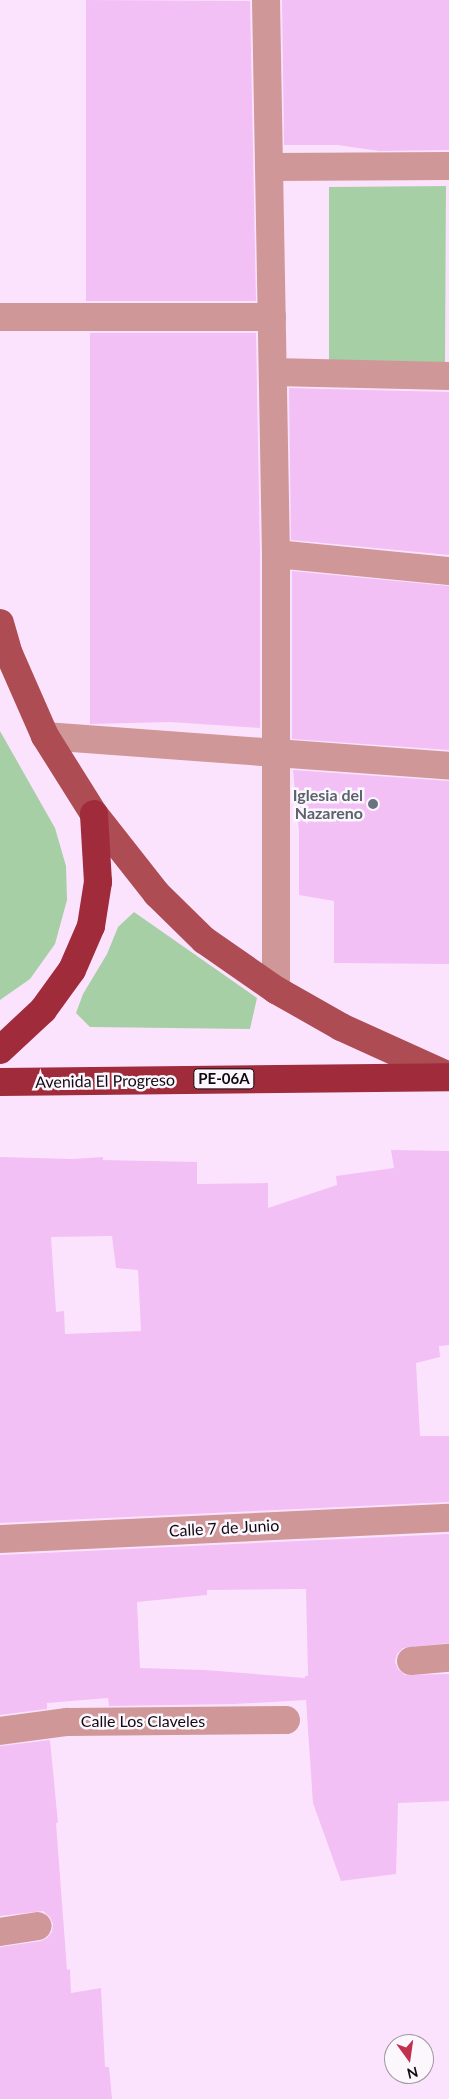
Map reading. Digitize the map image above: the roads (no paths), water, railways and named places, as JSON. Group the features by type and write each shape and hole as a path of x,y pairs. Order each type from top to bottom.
{"highway":[{"path":"0,1050 43,1010 72,970 91,926 98,882 94,814"},
{"name":"Avenida El Progreso","path":"0,1082 449,1076"}],"main road":[{"path":"0,623 9,654 45,736 94,814 157,894 204,940 276,990 341,1027 449,1076"}],"street":[{"path":"266,0 276,554 276,990"},
{"path":"270,167 449,166"},
{"path":"0,318 272,317"},
{"path":"273,372 449,376"},
{"path":"276,554 449,571"},
{"path":"45,736 449,766"},
{"name":"Calle 7 de Junio","path":"0,1539 449,1518"},
{"path":"411,1661 449,1658"},
{"name":"Calle Los Claveles","path":"0,1731 67,1722 286,1720"},
{"path":"0,1932 38,1926"}],"place":[{"name":"Iglesia del Nazareno","path":"373,804"}]}
